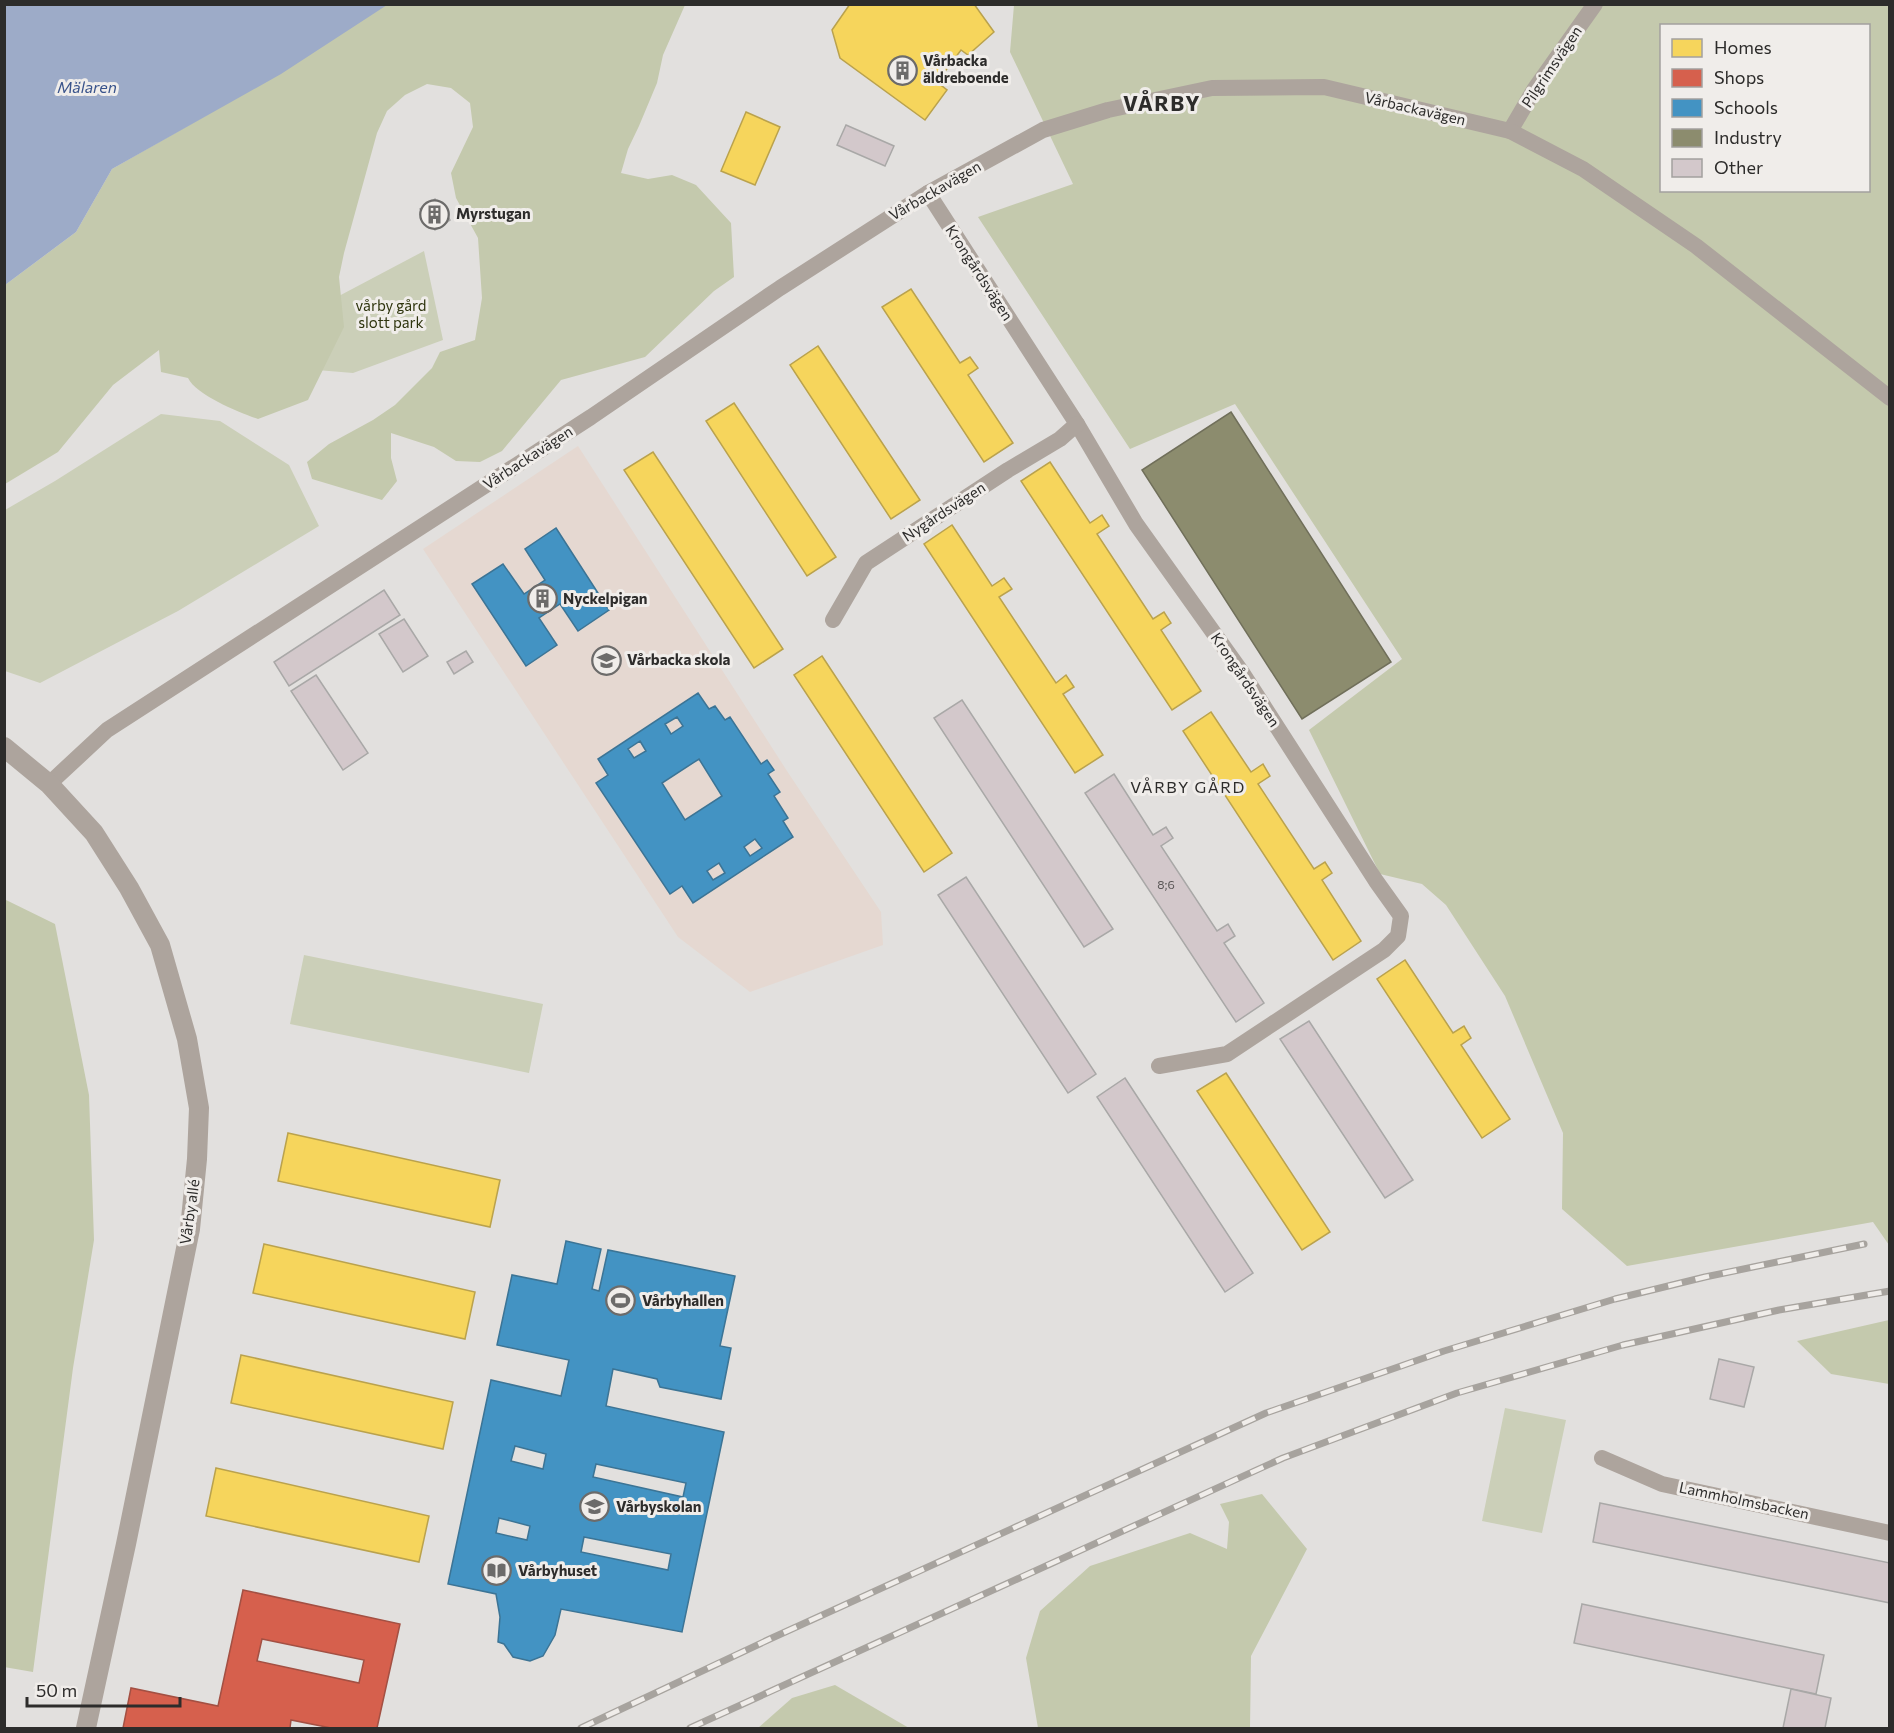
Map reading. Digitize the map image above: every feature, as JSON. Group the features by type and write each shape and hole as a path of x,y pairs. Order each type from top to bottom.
{"street":[{"name":"Pilgrimsvägen","path":"1510,131 1534,90 1595,4"},
{"name":"Vårbackavägen","path":"49,784 107,730 591,417 789,283 928,193 1043,130 1108,110 1212,88 1324,87 1510,131 1583,169 1696,246 1890,398"},
{"name":"Krongårdsvägen","path":"928,193 1077,424 1136,524 1243,674 1401,916 1398,936 1384,950 1227,1054 1159,1066"},
{"name":"Nygårdsvägen","path":"832,620 866,563 1008,470 1060,439 1077,424"},
{"name":"Vårby allé","path":"4,747 49,784 93,833 129,888 160,945 187,1039 199,1108 190,1229 86,1728"},
{"name":"Lammholmsbacken","path":"1602,1458 1662,1484 1890,1533"}],"shaded area":[{"name":"Vårbacka skola","path":"578,446 787,771 881,912 883,945 750,992 678,937 423,549"}],"green space":[{"path":"382,5 685,5 663,55 657,83 628,149 621,173 648,179 672,175 696,185 731,223 734,277 714,291 645,357 561,380 502,451 480,462 456,461 434,447 391,433 391,458 397,481 382,500 312,479 307,462 329,444 395,405 432,368 440,352 475,340 482,298 478,238 456,198 451,173 473,127 470,103 451,88 427,84 405,95 387,111 377,133 339,277 344,327 308,400 258,419 209,397 188,378 161,372 159,350 113,385 58,452 5,484 5,285 76,232 112,169 210,113"},
{"path":"1014,5 1889,5 1889,1245 1873,1222 1627,1266 1562,1209 1563,1133 1505,996 1446,905 1422,884 1380,874 1309,730 1402,659 1235,404 1130,449 978,217 1073,184 1010,52"},
{"name":"vårby gård slott park","path":"424,251 443,340 353,373 183,359 337,297"},
{"path":"161,414 220,421 289,465 319,526 178,611 40,683 5,671 5,510"},
{"path":"4,899 55,924 89,1095 94,1240 73,1368 33,1672 4,1667"},
{"path":"304,955 543,1004 529,1073 290,1024"},
{"path":"1889,1320 1889,1384 1831,1374 1797,1341"},
{"path":"1505,1408 1566,1420 1542,1533 1482,1521"},
{"path":"1262,1494 1307,1549 1251,1656 1250,1728 1038,1728 1026,1658 1040,1611 1090,1566 1190,1533 1227,1549 1229,1522 1220,1504"},
{"path":"835,1685 909,1728 758,1728 792,1698"}],"water":[{"name":"Mälaren","path":"5,4 387,5 281,74 112,169 76,232 5,285"}],"building: Homes":[{"name":"Vårbacka äldreboende","path":"850,4 974,4 994,32 968,55 961,50 937,82 947,90 925,120 840,58 832,30"},
{"path":"746,112 780,127 755,185 721,171"},
{"path":"911,289 960,363 970,357 978,368 968,375 1013,443 984,462 882,307"},
{"path":"818,346 920,500 891,519 790,365"},
{"path":"734,403 836,557 807,576 706,421"},
{"path":"653,452 783,649 754,668 624,470"},
{"path":"1050,462 1090,523 1102,515 1109,526 1097,534 1153,619 1164,612 1171,623 1161,630 1201,691 1172,710 1021,481"},
{"path":"952,525 992,586 1004,578 1012,589 999,597 1056,683 1066,675 1074,687 1063,694 1103,755 1075,773 924,544"},
{"path":"822,656 952,853 924,872 794,675"},
{"path":"1211,712 1251,772 1263,764 1270,776 1258,784 1314,869 1325,862 1332,873 1322,880 1361,941 1333,960 1183,731"},
{"path":"1405,960 1453,1033 1464,1026 1471,1038 1461,1045 1510,1119 1482,1138 1377,979"},
{"path":"1226,1073 1330,1232 1302,1250 1197,1091"},
{"path":"288,1133 500,1180 490,1227 278,1181"},
{"path":"264,1244 475,1292 465,1339 253,1293"},
{"path":"241,1355 453,1402 443,1449 231,1403"},
{"path":"216,1468 429,1516 419,1562 206,1516"}],"building: Shops":[{"path":"243,1590 400,1624 377,1728 331,1728 291,1720 290,1728 123,1728 131,1688 218,1706","holes":["262,1639 364,1660 359,1683 257,1661"]}],"building: Schools":[{"name":"Nyckelpigan","path":"556,528 609,610 578,631 560,604 539,618 557,645 526,666 472,584 503,564 524,594 545,580 525,549"},
{"name":"Vårbacka skola","path":"698,693 709,709 715,706 725,720 730,717 761,764 767,760 774,770 768,774 780,792 774,796 788,818 783,821 793,837 693,903 682,886 670,894 596,783 608,775 598,759","holes":["677,717 683,726 671,734 665,724","640,741 646,751 634,758 628,749","699,759 722,796 685,820 662,783","755,839 762,848 750,856 744,847","719,863 725,873 713,880 707,871"]},
{"path":"566,1241 601,1249 592,1289 599,1291 608,1250 735,1276 720,1346 731,1348 721,1399 660,1387 657,1379 613,1369 606,1406 724,1432 682,1632 561,1609 555,1635 543,1656 530,1661 513,1657 504,1644 498,1642 500,1617 496,1594 448,1584 491,1380 561,1396 569,1360 497,1345 512,1275 557,1284","holes":["515,1446 546,1454 543,1469 511,1461","596,1464 686,1483 683,1497 593,1477","499,1518 530,1526 527,1540 496,1533","584,1537 671,1554 668,1570 581,1552"]}],"building: Industry":[{"path":"1231,412 1391,662 1302,719 1142,470"}],"building: Other":[{"path":"846,125 894,146 885,166 837,145"},
{"name":"Myrstugan","path":"435,199 450,220 435,230 420,209"},
{"path":"384,590 400,615 289,686 274,662"},
{"path":"404,619 428,656 403,672 379,634"},
{"path":"466,651 473,662 454,674 447,662"},
{"path":"316,675 368,753 343,770 291,691"},
{"path":"962,700 1113,929 1084,947 934,718"},
{"path":"1114,774 1153,835 1166,827 1173,838 1161,846 1217,931 1228,924 1235,936 1224,943 1264,1003 1236,1022 1085,793"},
{"path":"966,877 1096,1074 1068,1093 938,895"},
{"path":"1309,1021 1413,1180 1385,1198 1280,1039"},
{"path":"1125,1078 1253,1273 1225,1292 1097,1097"},
{"path":"1719,1359 1754,1367 1744,1407 1710,1399"},
{"path":"1600,1503 1890,1563 1890,1603 1593,1542"},
{"path":"1582,1604 1824,1655 1816,1694 1574,1643"},
{"path":"1791,1689 1831,1698 1825,1728 1783,1728"}],"railway":[{"path":"581,1728 772,1638 1266,1413 1444,1351 1615,1299 1705,1277 1864,1244"},
{"path":"690,1728 1283,1458 1457,1393 1623,1345 1779,1310 1890,1291"}],"place":[{"name":"Vårbacka äldreboende","path":"902,70"},
{"name":"Myrstugan","path":"435,214"},
{"name":"Nyckelpigan","path":"542,599"},
{"name":"Vårbacka skola","path":"606,660"},
{"name":"Vårbyhallen","path":"621,1301"},
{"name":"Vårbyskolan","path":"595,1507"},
{"name":"Vårbyhuset","path":"497,1571"}],"district":[{"name":"VÅRBY","path":"1162,104"},
{"name":"VÅRBY GÅRD","path":"1188,787"}]}
